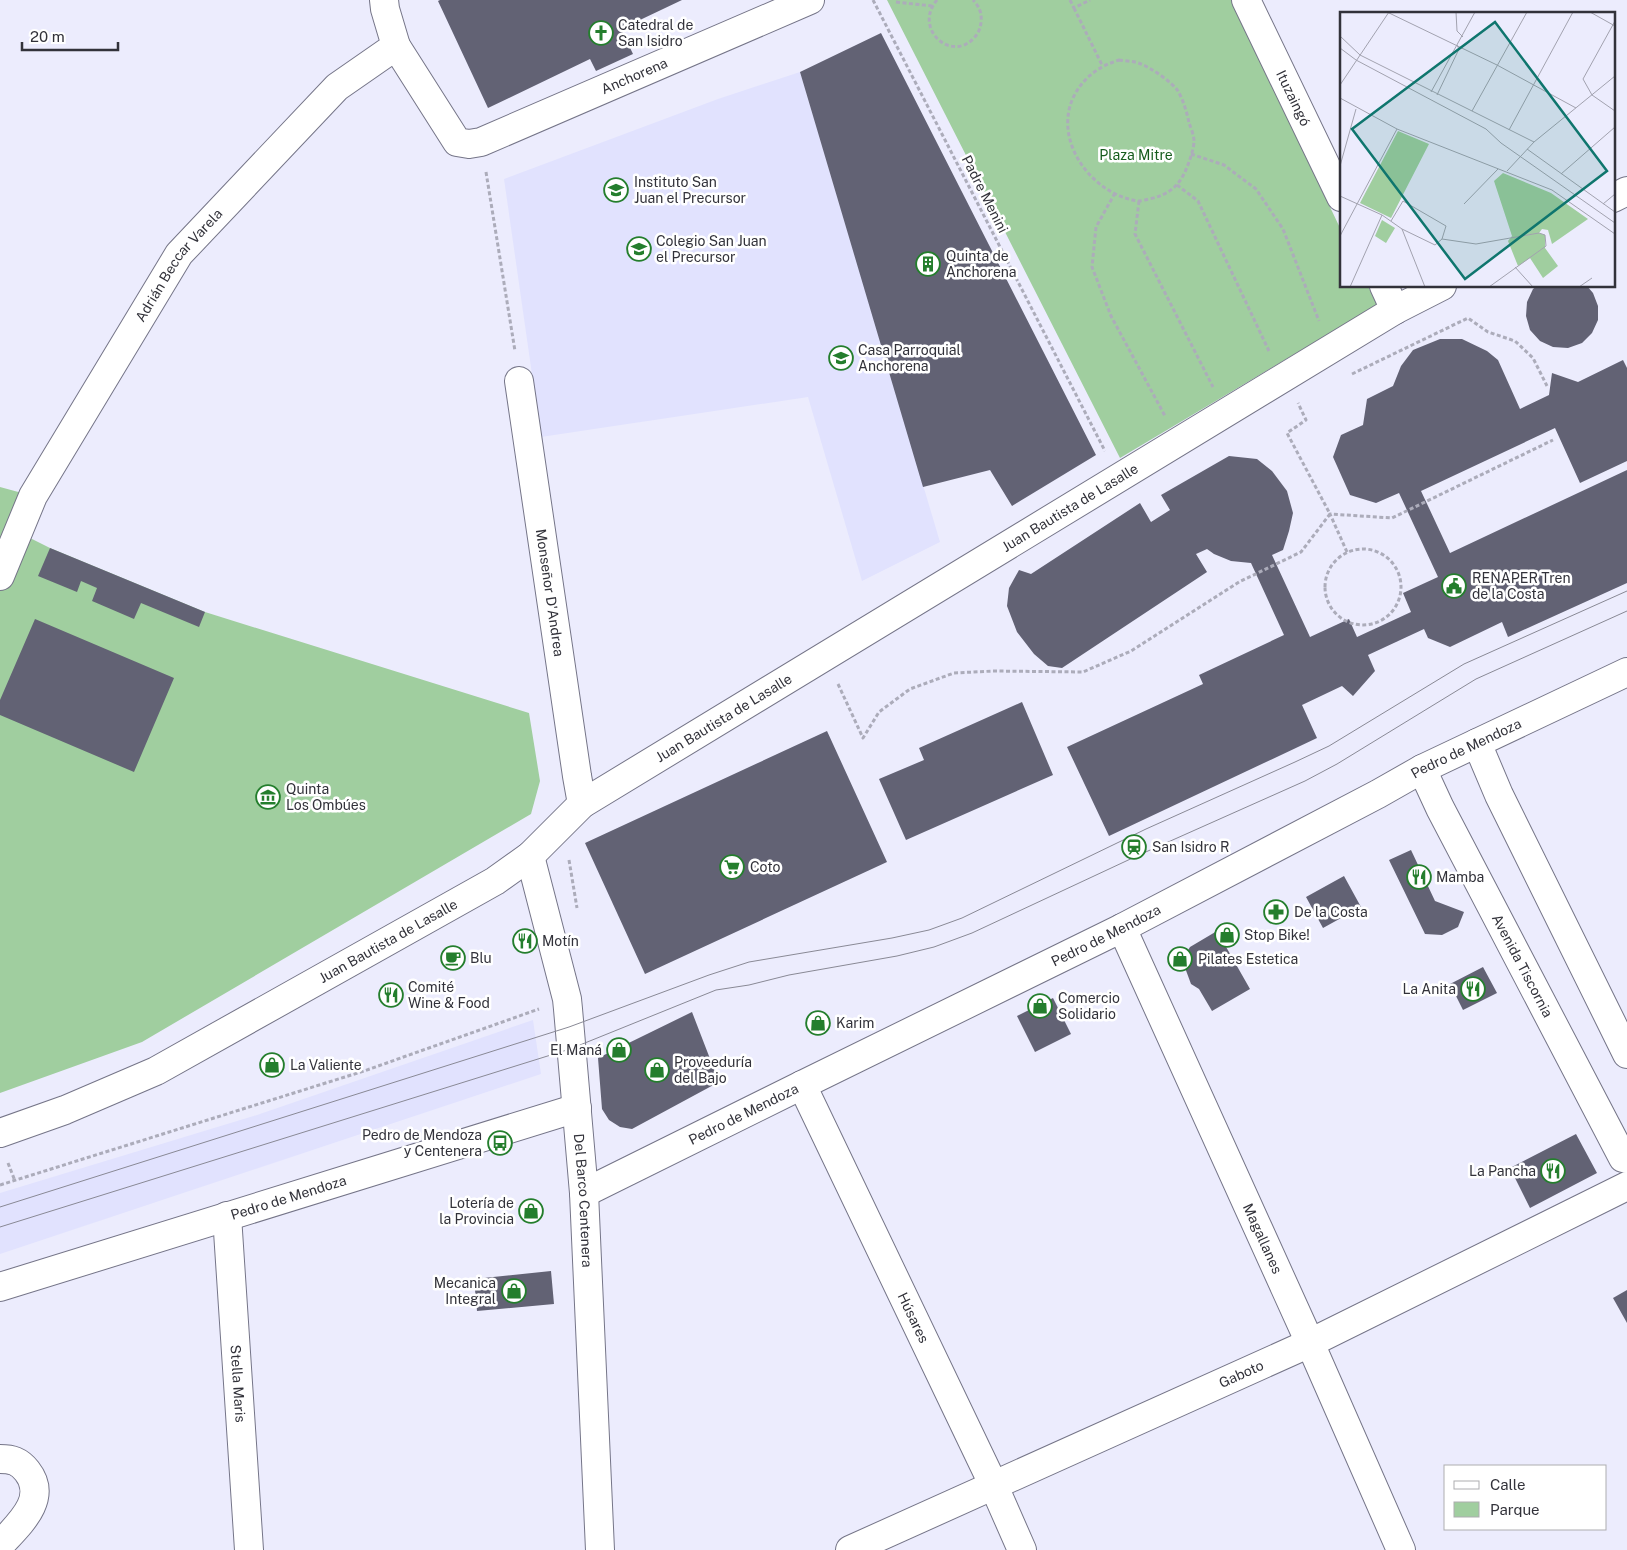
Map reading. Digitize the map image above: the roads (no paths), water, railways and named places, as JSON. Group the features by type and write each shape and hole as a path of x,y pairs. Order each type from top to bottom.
{"street":[{"path":"384,0 396,46"},
{"name":"Anchorena","path":"396,46 469,142 810,0"},
{"name":"Ituzaingó","path":"1246,0 1340,195"},
{"name":"Adrián Beccar Varela","path":"0,576 33,496 179,254 336,87 396,46"},
{"path":"1614,198 1627,191"},
{"name":"Juan Bautista de Lasalle","path":"0,1133 65,1110 156,1071 495,881 530,856 582,804 1119,479 1389,298 1433,288"},
{"name":"Monseñor D'Andrea","path":"520,381 576,776 582,804"},
{"name":"Pedro de Mendoza","path":"584,1194 1122,928 1422,769 1627,672"},
{"path":"1477,743 1499,795 1627,1054"},
{"name":"Avenida Tiscornia","path":"1422,769 1440,808 1614,1141 1623,1158 1627,1159"},
{"name":"Del Barco Centenera","path":"530,856 567,999 584,1194 600,1550"},
{"name":"Magallanes","path":"1122,928 1310,1343 1401,1550"},
{"name":"Húsares","path":"802,1085 993,1484 1022,1550"},
{"name":"Pedro de Mendoza","path":"0,1287 577,1108"},
{"name":"Gaboto","path":"850,1550 993,1484 1310,1343 1627,1186"},
{"name":"Stella Maris","path":"227,1216 248,1550"},
{"path":"0,1459 13,1459 23,1466 32,1478 35,1490 30,1511 0,1545"}],"tram line":[{"path":"0,1207 569,1027 749,962 892,938 929,930 962,918 1146,829 1329,746 1464,664 1627,591"},
{"path":"0,1227 570,1049 716,990 897,956 934,947 972,933 1139,855 1305,781 1337,764 1476,679 1627,611"}],"place":[{"name":"Catedral de San Isidro","path":"601,33"},
{"name":"Instituto San Juan el Precursor","path":"616,190"},
{"name":"Colegio San Juan el Precursor","path":"639,249"},
{"name":"Quinta de Anchorena","path":"928,264"},
{"name":"Casa Parroquial Anchorena","path":"841,358"},
{"name":"RENAPER Tren de la Costa","path":"1454,586"},
{"name":"Quinta Los Ombúes","path":"268,797"},
{"name":"San Isidro R","path":"1134,847"},
{"name":"Coto","path":"732,867"},
{"name":"Mamba","path":"1419,877"},
{"name":"De la Costa","path":"1276,912"},
{"name":"Stop Bike!","path":"1227,935"},
{"name":"Motín","path":"525,941"},
{"name":"Blu","path":"453,958"},
{"name":"Pilates Estetica","path":"1180,959"},
{"name":"La Anita","path":"1473,989"},
{"name":"Comité Wine & Food","path":"391,995"},
{"name":"Comercio Solidario","path":"1040,1006"},
{"name":"Karim","path":"818,1023"},
{"name":"El Maná","path":"619,1050"},
{"name":"La Valiente","path":"272,1065"},
{"name":"Proveeduría del Bajo","path":"657,1070"},
{"name":"Pedro de Mendoza y Centenera","path":"500,1143"},
{"name":"La Pancha","path":"1553,1171"},
{"name":"Lotería de la Provincia","path":"531,1211"},
{"name":"Mecanica Integral","path":"514,1291"}],"park label":[{"name":"Plaza Mitre","path":"1136,155"}]}
